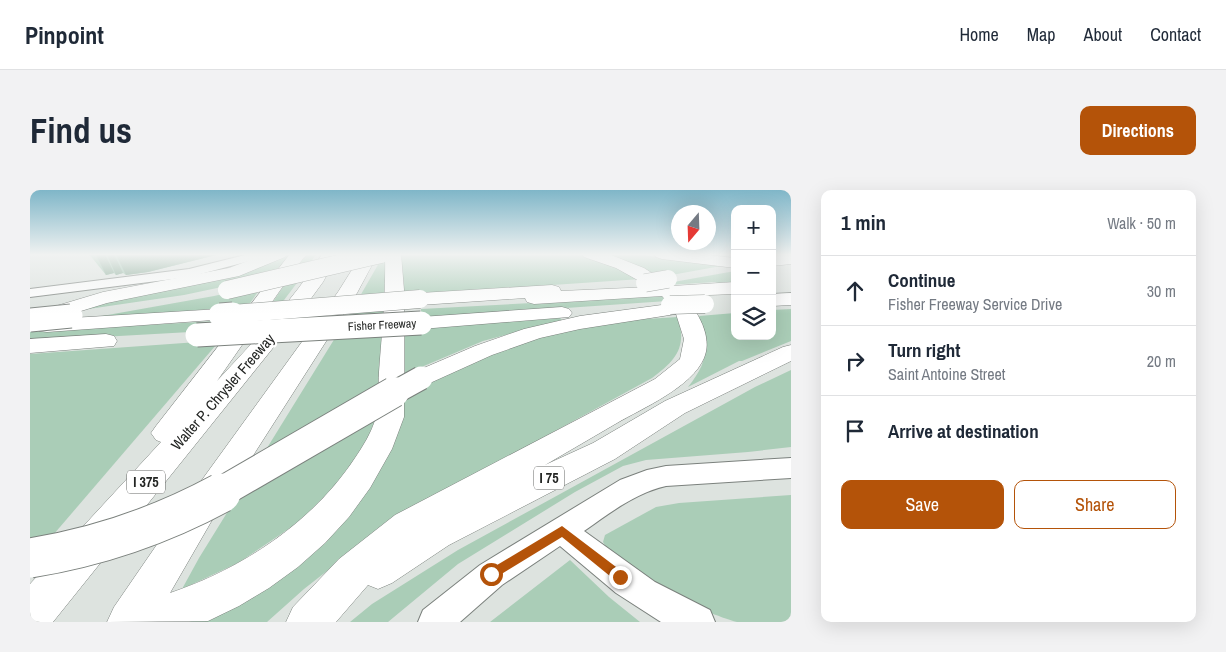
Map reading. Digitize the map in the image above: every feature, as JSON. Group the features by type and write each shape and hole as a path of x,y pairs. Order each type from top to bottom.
{"highway":[{"path":"30,321 96,300 223,274"},
{"path":"30,615 219,363 271,274"},
{"path":"30,321 67,320 227,290 295,274"},
{"name":"Walter P. Chrysler Freeway","path":"30,615 280,326 318,274"},
{"path":"252,433 342,274"},
{"path":"129,622 193,521 358,274"},
{"path":"146,622 194,606 244,580 296,546 324,520 366,467 385,431 390,417 396,290 395,274"},
{"path":"311,619 353,572 408,526 664,385 685,368 692,357 696,342 691,323 685,311 664,289 640,274"},
{"path":"30,558 61,554 100,544 173,518 242,482 373,403 421,378 509,340 550,328 621,316 665,293 713,274"},
{"path":"30,300 170,285"},
{"path":"776,286 791,285"},
{"name":"Fisher Freeway","path":"30,327 67,320 420,309 731,288"},
{"path":"420,309 665,293 705,304 731,302"},
{"path":"776,300 791,299"},
{"name":"Fisher Freeway","path":"30,346 197,335 420,309"},
{"name":"I 75","path":"311,619 367,577 436,533 604,451 675,407 791,352"}],"street":[{"path":"30,293 180,274"},
{"path":"435,622 491,574 629,487 646,480 666,476 791,468"},
{"path":"562,531 644,595 664,607 698,622"}],"green space":[{"path":"227,274 272,274 269,277 184,295 68,312"},
{"path":"291,274 304,274 281,304 271,305"},
{"path":"373,274 387,274 380,408 363,450 326,497 293,526 238,563 182,589 199,558"},
{"path":"630,274 641,279 404,295 403,275"},
{"path":"646,274 676,274 655,278"},
{"path":"717,274 731,274 731,282 651,286"},
{"path":"263,285 248,306 100,318 102,316 214,296"},
{"path":"663,296 667,301 421,318 421,309"},
{"path":"791,309 791,341 739,361 688,387 700,369 705,353 704,336 699,316 731,313 731,340 776,340 776,310"},
{"path":"678,317 681,337 680,345 673,359 652,378 392,520 304,589 267,622 189,622 286,567 403,395 462,365 517,344 572,329 630,320"},
{"path":"560,318 562,320 483,341 405,374 405,336 424,334 421,328"},
{"path":"216,321 208,331 30,341 30,332"},
{"path":"198,342 216,345 30,562 30,354"},
{"path":"791,370 791,447 646,460 623,466 575,492 458,564 388,622 350,622 372,604 458,550 755,387"},
{"path":"791,495 791,622 737,622 704,610 664,590 626,566 603,542 605,535 656,507 679,503"},
{"path":"570,560 609,597 640,622 490,622"}],"route":[{"path":"491,574 562,531 620,577"}]}
